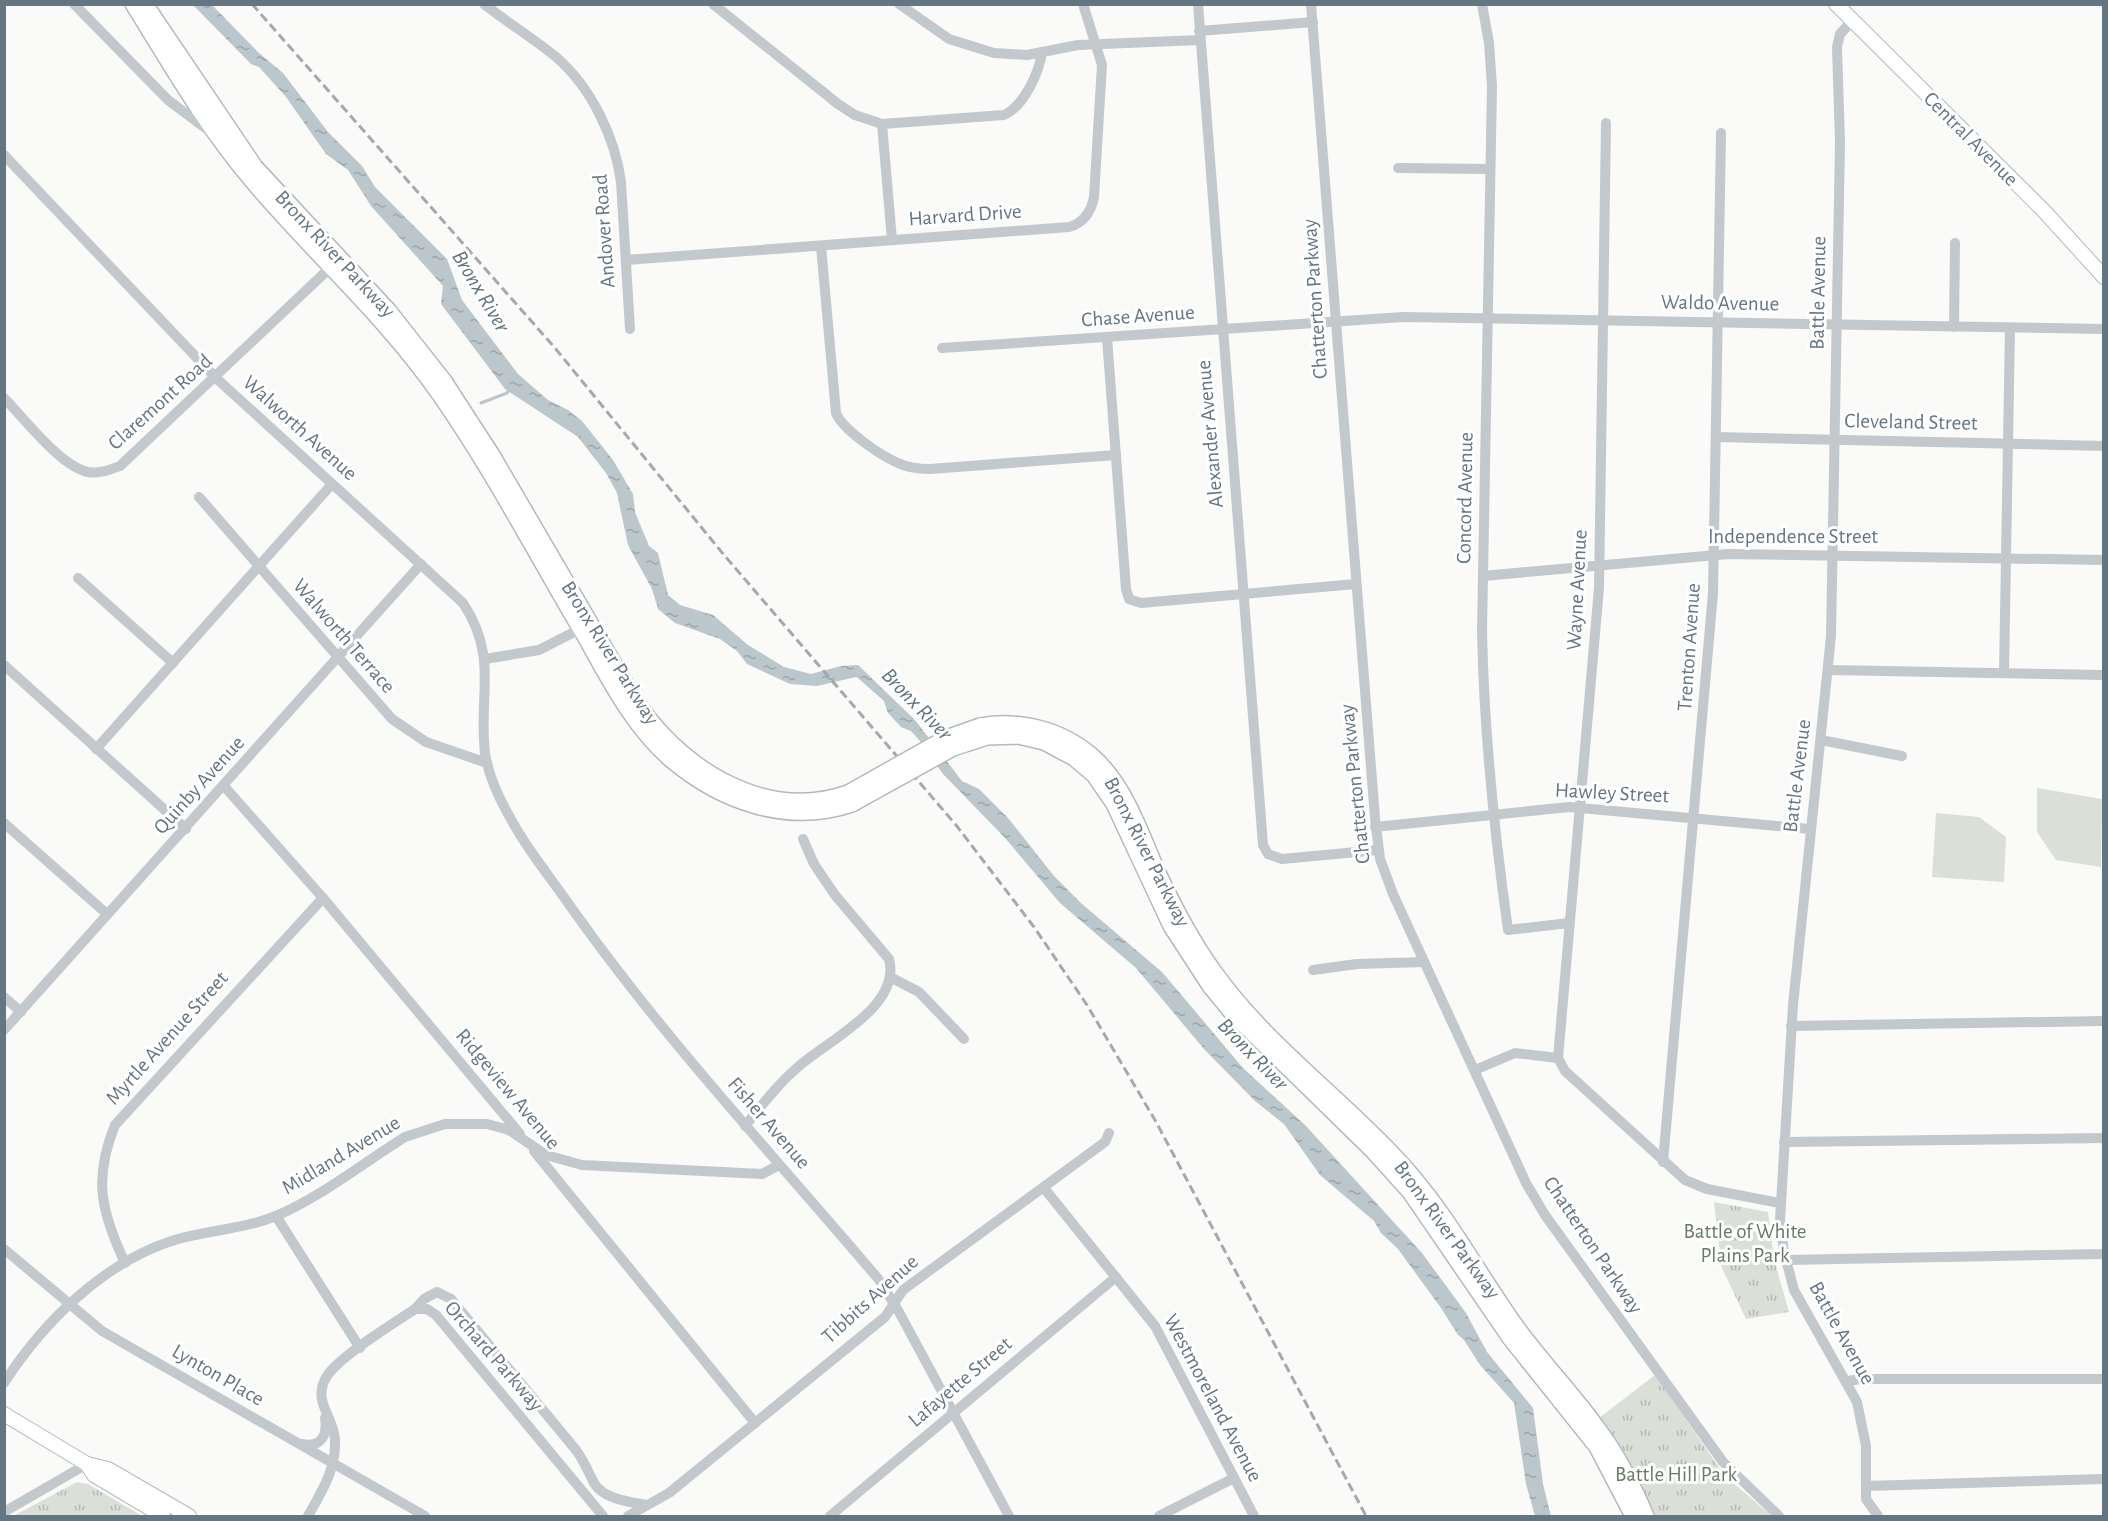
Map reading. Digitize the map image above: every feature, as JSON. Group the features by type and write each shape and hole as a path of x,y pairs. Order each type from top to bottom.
{"highway":[{"name":"Bronx River Parkway","path":"133,4 221,140 253,182 411,337 454,395 497,463 631,693 664,737 711,774 760,795 803,802 850,798"},
{"name":"Bronx River Parkway","path":"146,4 243,150 336,262 451,412 638,724 668,757 696,779 737,800 781,812 817,813 984,731 1015,724 1043,729 1075,744 1103,768 1123,798 1177,911 1214,972 1247,1012 1387,1149 1424,1191 1518,1329 1603,1434 1622,1465 1646,1516"},
{"name":"Bronx River Parkway","path":"984,731 1026,737 1051,745 1074,758 1094,775 1114,804 1171,926 1210,986 1233,1014 1373,1151 1410,1192 1510,1338 1597,1447 1633,1516"}],"main road":[{"name":"Central Avenue","path":"1836,4 2044,211 2103,277"},
{"path":"4,1414 87,1464 108,1469 189,1516"},
{"path":"87,1464 94,1475 164,1516"}],"street":[{"path":"74,4 168,100 221,140"},
{"name":"Andover Road","path":"484,4 556,57 578,82 599,113 610,137 620,172 630,329"},
{"path":"713,4 838,104 865,119 882,124 1004,115 1022,100 1041,61 1042,52"},
{"path":"898,4 935,31 962,45 1018,56 1078,45 1200,36 1312,22"},
{"name":"Harvard Drive","path":"626,260 1069,227 1081,222 1090,211 1094,197 1102,75 1098,45 1083,4"},
{"name":"Alexander Avenue","path":"1198,4 1221,330 1265,850 1272,857 1287,860 1378,850"},
{"name":"Chatterton Parkway","path":"1311,4 1378,850 1393,894 1424,962 1526,1183 1545,1215 1723,1462 1779,1516"},
{"name":"Concord Avenue","path":"1482,4 1492,71 1482,678 1492,814 1508,930 1569,923"},
{"name":"Battle Avenue","path":"1852,21 1840,34 1837,47 1840,142 1836,440 1829,670 1810,829 1791,1026 1780,1203 1786,1260 1794,1290 1806,1314 1848,1381 1857,1402 1867,1455 1868,1503 1878,1516"},
{"name":"Wayne Avenue","path":"1558,1058 1600,565 1606,123"},
{"path":"882,124 892,240"},
{"name":"Trenton Avenue","path":"1663,1162 1695,819 1715,554 1721,133"},
{"name":"Walworth Avenue","path":"4,155 216,378 463,603 476,628 485,659 487,681 484,731 487,763"},
{"path":"1398,168 1490,169"},
{"path":"1954,327 1955,243"},
{"path":"821,246 835,407 841,423 850,431 896,463 921,469 1116,455"},
{"name":"Claremont Road","path":"4,398 62,458 78,468 98,472 120,466 216,378 336,262"},
{"name":"Waldo Avenue","path":"1336,322 1403,317 2103,329"},
{"name":"Chase Avenue","path":"942,348 1336,322"},
{"path":"2004,673 2010,328"},
{"path":"1107,338 1126,589 1131,601 1141,603 1356,584"},
{"name":"Cleveland Street","path":"1717,437 2103,446"},
{"path":"96,749 332,484"},
{"name":"Walworth Terrace","path":"199,496 385,712 407,732 426,742 487,763"},
{"name":"Independence Street","path":"1483,576 1715,554 2103,560"},
{"name":"Quinby Avenue","path":"4,1030 421,564"},
{"path":"78,578 173,663"},
{"path":"485,659 539,650 580,629"},
{"path":"4,665 186,829"},
{"path":"1829,670 2103,675"},
{"path":"1821,740 1902,756"},
{"name":"Fisher Avenue","path":"487,763 513,825 597,942 664,1030 880,1281 1009,1516"},
{"name":"Ridgeview Avenue","path":"224,786 323,898 755,1423"},
{"name":"Hawley Street","path":"1375,827 1492,814 1579,808 1810,829"},
{"path":"4,823 107,914"},
{"path":"745,1126 799,1066 867,1014 882,996 890,977 889,959 835,895 814,864 803,838"},
{"name":"Myrtle Avenue Street","path":"125,1263 105,1214 101,1196 104,1152 115,1125 323,898"},
{"path":"1313,970 1357,964 1424,962"},
{"path":"890,977 919,992 964,1039"},
{"path":"4,997 21,1012"},
{"path":"1791,1026 2103,1021"},
{"path":"1474,1070 1515,1053 1558,1058 1565,1071 1678,1175 1700,1187 1780,1203"},
{"name":"Midland Avenue","path":"4,1383 71,1304 125,1263 175,1240 245,1227 276,1216 405,1137 424,1128 462,1122 487,1124 509,1131 546,1155 595,1166 762,1174 779,1165"},
{"name":"Tibbits Avenue","path":"628,1516 669,1493 885,1317 903,1290 1105,1142 1109,1133"},
{"path":"1784,1142 2103,1138"},
{"name":"Westmoreland Avenue","path":"1044,1188 1155,1326 1254,1516"},
{"path":"276,1216 360,1348"},
{"name":"Lynton Place","path":"4,1250 102,1331 425,1516"},
{"path":"1786,1260 2103,1254"},
{"name":"Lafayette Street","path":"830,1516 1116,1277"},
{"name":"Orchard Parkway","path":"415,1309 424,1299 437,1292 451,1299 587,1464 609,1516"},
{"path":"294,1441 308,1445 322,1440 326,1431 321,1394 327,1376 360,1348 415,1309"},
{"name":"Orchard Parkway","path":"415,1309 428,1309 436,1315 603,1516"},
{"path":"1848,1381 1860,1379 2103,1379"},
{"path":"308,1516 330,1477 334,1464 335,1437 324,1412"},
{"path":"4,1512 87,1464"},
{"path":"1159,1516 1234,1478"},
{"path":"1866,1486 2103,1479"},
{"path":"595,1485 606,1494 646,1505"}],"green space":[{"path":"2037,788 2102,799 2101,867 2056,860 2037,832"},
{"path":"1936,813 1979,817 2006,837 2004,882 1932,877"},
{"name":"Battle of White Plains Park","path":"1714,1202 1768,1212 1774,1259 1789,1312 1746,1319 1722,1268"},
{"name":"Battle Hill Park","path":"1655,1375 1725,1476 1772,1516 1651,1516 1599,1418"},
{"path":"77,1482 88,1484 142,1516 13,1516"}],"water":[{"path":"193,5 212,5 259,53 283,73 328,132 362,166 375,187 447,259 462,300 518,374 548,400 568,410 582,421 613,460 633,494 635,512 649,546 658,553 668,595 680,605 713,615 748,645 784,667 811,674 841,666 858,665 915,720 962,781 979,789 1008,818 1054,876 1082,904 1162,972 1243,1068 1305,1125 1422,1253 1466,1313 1487,1352 1533,1408 1543,1484 1551,1516 1535,1516 1526,1484 1514,1403 1480,1365 1398,1249 1381,1233 1374,1221 1320,1175 1284,1124 1255,1101 1204,1049 1136,968 1060,903 1005,838 943,774 911,731 901,727 888,713 884,701 859,679 856,677 817,686 790,684 747,664 737,651 720,639 675,623 658,609 652,589 628,545 617,493 606,473 578,437 505,389 441,304 443,286 371,206 348,170 326,154 286,97 259,67 251,64"}],"waterway":[{"path":"481,403 507,393 510,388"}],"railway":[{"path":"252,4 555,348 724,555 956,825 1034,927 1087,1005 1155,1120 1366,1516"}],"water label":[{"name":"Bronx River","path":"481,291"},
{"name":"Bronx River","path":"917,704"},
{"name":"Bronx River","path":"1253,1054"}]}
